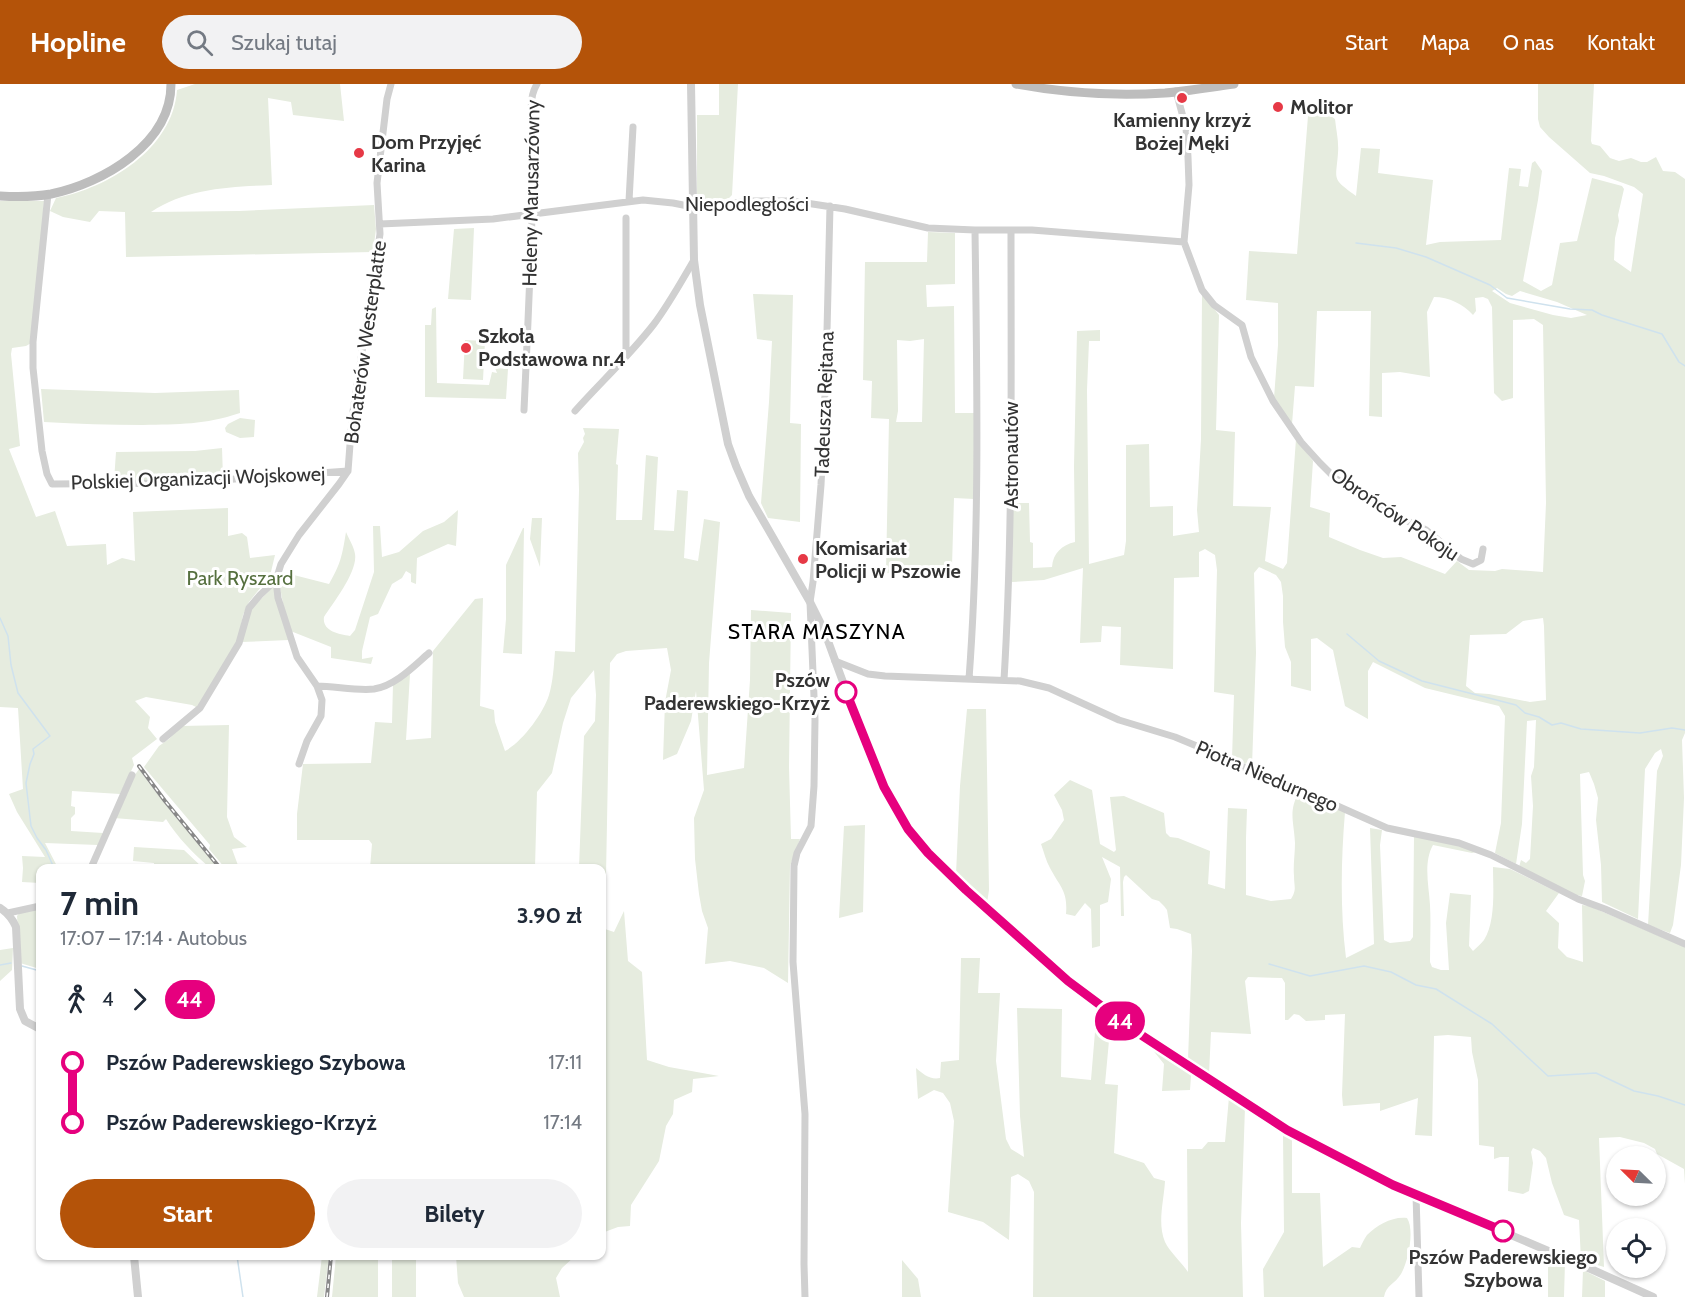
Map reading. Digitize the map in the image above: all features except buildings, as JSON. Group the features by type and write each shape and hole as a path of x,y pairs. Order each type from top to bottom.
{"main road":[{"path":"0,196 48,194 77,186 109,172 138,150 153,135 168,105 171,84"},
{"path":"1016,84 1036,88 1110,94 1158,93 1189,87 1234,84"}],"street":[{"name":"Bohaterów Westerplatte","path":"163,739 200,708 239,643 249,608 276,580 281,564 299,535 348,471 352,416 380,224 376,183 391,84"},
{"name":"Heleny Marusarzówny","path":"524,410 536,147 531,107 532,93 537,84"},
{"path":"691,84 694,260 700,305 728,444 749,495 824,630 870,756 891,802 908,829 928,853 966,890 1062,976 1145,1038 1287,1130 1393,1185 1653,1297"},
{"name":"Obrońców Pokoju","path":"1176,91 1186,129 1188,157 1189,185 1184,242 1202,290 1214,305 1242,324 1251,357 1265,387 1291,428 1320,464 1335,478 1395,515 1426,530 1461,559 1473,564 1481,560 1483,549"},
{"path":"629,201 633,127"},
{"name":"Polskiej Organizacji Wojskowej","path":"48,194 33,342 33,368 42,451 47,474 52,484 179,483 348,471"},
{"name":"Niepodległości","path":"380,224 466,221 532,215 643,200 693,207 748,201 793,201 830,206 928,228 1011,230 1184,242"},
{"name":"Tadeusza Rejtana","path":"805,1297 805,1114 794,972 794,866 797,853 811,826 814,786 815,720 810,602 817,539 826,374 830,206"},
{"path":"626,218 626,355"},
{"path":"969,679 977,459 975,230"},
{"name":"Astronautów","path":"1004,680 1009,602 1011,498 1011,230"},
{"path":"575,411 610,375 663,311 694,260"},
{"path":"276,580 278,598 297,657 317,686 321,699 321,716 307,741 299,764"},
{"path":"317,686 373,689 384,686 413,668 429,653"},
{"name":"Piotra Niedurnego","path":"835,661 868,674 1024,681 1049,688 1119,720 1175,737 1387,828 1474,848 1578,899 1685,944"},
{"path":"93,864 132,775"},
{"path":"4,910 36,906"},
{"path":"4,910 16,927 20,1009 26,1021 36,1027"},
{"path":"1416,1194 1419,1297"},
{"path":"134,1260 138,1297"}],"green space":[{"path":"195,84 340,84 344,121 293,115 291,102 268,98 272,185 225,188 194,193 151,212 374,205 376,229 373,252 126,257 125,212 99,211 90,222 63,217 50,211 56,198 96,185 116,175 134,162 151,147 164,130 173,111 177,90"},
{"path":"719,84 738,84 732,195 729,198 707,204 697,196 697,115 719,115"},
{"path":"1538,84 1594,84 1592,144 1600,146 1610,158 1619,161 1631,158 1647,162 1656,157 1663,171 1675,172 1685,179 1685,733 1682,740 1684,798 1681,865 1670,933 1648,925 1657,771 1663,756 1661,749 1655,753 1645,769 1638,919 1602,902 1596,820 1598,798 1589,772 1580,774 1585,881 1582,896 1519,867 1521,860 1526,863 1530,859 1533,806 1531,776 1534,767 1536,720 1527,721 1522,824 1516,864 1495,853 1501,823 1505,716 1499,706 1425,688 1373,662 1368,671 1368,719 1345,706 1333,650 1317,638 1311,639 1311,691 1291,686 1291,662 1285,647 1283,596 1281,582 1276,575 1259,567 1254,573 1256,653 1252,766 1232,759 1234,695 1214,692 1217,570 1215,555 1205,549 1199,552 1199,577 1174,578 1173,669 1120,665 1121,627 1102,626 1101,642 1080,643 1083,568 1044,580 1012,582 1013,503 1029,503 1033,568 1052,567 1059,550 1075,542 1077,331 1100,330 1100,341 1089,341 1087,390 1089,564 1124,555 1126,445 1149,444 1150,507 1173,506 1173,536 1199,532 1197,510 1201,439 1202,293 1219,315 1216,430 1235,432 1233,506 1271,507 1265,561 1283,569 1287,563 1296,439 1313,461 1310,507 1330,513 1329,537 1383,558 1401,557 1445,574 1457,561 1469,570 1502,569 1543,572 1546,503 1543,325 1534,319 1513,320 1513,398 1502,401 1494,393 1492,307 1488,299 1475,298 1476,311 1473,315 1455,302 1434,297 1427,312 1430,377 1400,372 1382,373 1382,417 1369,416 1371,311 1317,311 1314,387 1295,386 1292,424 1274,398 1278,303 1246,300 1249,251 1297,254 1308,116 1325,112 1335,119 1338,144 1337,178 1342,186 1356,196 1361,148 1380,149 1378,173 1433,180 1426,245 1440,242 1501,240 1509,168 1521,169 1519,186 1528,187 1532,163 1535,161 1542,171 1523,281 1541,291 1552,285 1560,243 1577,241 1592,178 1622,186 1624,189 1618,215 1614,260 1631,272 1643,194 1634,187 1590,173 1549,137 1540,127","holes":["1497,288 1512,296 1520,291 1557,302 1587,315 1571,318 1510,303 1492,291","1543,618 1546,700 1530,702 1475,693 1466,686 1470,635 1506,634 1523,621"]},
{"name":"Park Ryszard","path":"0,201 44,201 33,342 26,346 12,348 11,354 20,446 9,449 36,517 55,511 67,546 106,544 107,565 122,558 135,561 133,512 228,508 228,536 242,533 247,537 250,558 275,555 270,576 249,602 243,615 238,641 198,708 146,697 135,701 150,717 148,728 157,739 132,758 134,765 120,794 72,791 71,806 75,807 75,814 71,818 71,831 103,833 98,845 45,843 56,864 36,864 36,883 22,882 22,856 45,857 17,812 9,794 23,789 18,708 0,707"},
{"path":"474,228 471,300 448,299 454,229"},
{"path":"928,232 955,233 955,284 926,285 927,307 954,306 955,413 974,413 974,499 954,498 952,566 935,565 934,575 886,573 889,419 871,418 872,381 863,380 865,262 927,262","holes":["924,339 922,422 896,422 898,411 897,340"]},
{"path":"753,294 793,295 790,423 801,424 800,522 768,518 761,503 772,341 757,339"},
{"path":"436,307 437,383 489,385 492,372 497,373 495,368 508,369 506,399 425,397 425,325 431,325 432,309"},
{"path":"465,340 485,341 483,380 463,379"},
{"path":"41,389 155,393 239,390 240,413 215,420 180,424 118,425 44,422"},
{"path":"240,418 255,420 254,437 240,438 226,432 225,428 228,424"},
{"path":"583,428 619,429 616,464 618,465 616,520 642,520 646,455 658,457 654,530 674,531 677,490 688,491 684,558 698,561 704,519 720,522 709,663 707,775 744,768 750,680 751,610 791,613 789,767 791,839 800,839 790,866 788,983 764,968 730,961 705,964 708,928 702,911 695,859 694,818 704,790 696,691 691,721 677,754 663,760 665,702 671,670 667,648 626,651 617,654 610,663 606,876 606,864 579,864 584,736 595,721 594,670 571,698 552,773 537,792 535,864 370,864 372,844 369,840 297,840 297,814 303,764 371,763 375,722 392,723 393,684 410,674 406,740 431,738 433,651 475,599 483,598 480,706 494,710 495,722 505,751 525,734 537,719 550,690 555,651 575,652 578,453 584,442"},
{"path":"222,448 223,477 114,481 116,452 195,451"},
{"path":"458,510 456,546 448,544 417,558 416,584 411,582 411,574 406,571 402,578 392,584 378,614 370,617 362,659 373,657 371,664 331,658 331,647 288,630 279,582 282,572 329,584 341,559 346,532 354,551 355,561 349,577 324,617 324,622 328,629 350,636 355,630 374,572 373,526 380,526 382,557 399,552 423,531 444,522"},
{"path":"532,518 542,518 540,567 530,539"},
{"path":"523,528 522,654 503,653 506,619 506,565"},
{"path":"274,586 289,640 241,642 252,608"},
{"path":"967,709 986,709 989,890 987,903 956,874 960,786"},
{"path":"229,725 227,817 234,837 247,847 232,849 238,864 222,864 209,849 210,845 144,767 159,746 181,726"},
{"path":"139,769 215,864 206,864 198,857 166,819 163,822 114,818"},
{"path":"1070,780 1092,790 1100,844 1114,852 1116,850 1110,797 1124,796 1164,813 1166,833 1170,837 1210,851 1208,884 1225,889 1228,808 1247,809 1246,895 1271,901 1291,899 1294,893 1295,843 1292,817 1299,792 1345,812 1342,885 1346,958 1374,944 1370,828 1382,830 1380,845 1384,940 1390,943 1410,941 1413,937 1414,836 1476,852 1433,845 1430,852 1427,875 1432,967 1449,970 1446,923 1450,893 1471,895 1469,946 1473,951 1484,940 1492,914 1493,867 1510,869 1559,893 1546,911 1559,923 1558,948 1567,957 1583,962 1582,905 1685,947 1685,1184 1684,1169 1666,1159 1666,1146 1650,1146 1620,1137 1599,1138 1604,1267 1581,1260 1579,1220 1564,1215 1552,1183 1546,1158 1540,1151 1533,1148 1531,1152 1533,1163 1529,1191 1523,1194 1508,1191 1509,1157 1494,1159 1494,1147 1479,1145 1478,1080 1471,1037 1434,1036 1432,1136 1415,1135 1418,1098 1380,1111 1380,1103 1343,1106 1345,1014 1325,1015 1325,1020 1306,1021 1294,1014 1285,1020 1285,983 1282,978 1248,977 1245,981 1251,1034 1211,1032 1209,1074 1188,1060 1191,934 1170,928 1167,910 1164,906 1152,899 1126,875 1123,882 1124,916 1121,916 1120,867 1102,857 1111,879 1108,902 1100,905 1100,946 1092,948 1091,909 1085,903 1075,916 1066,914 1064,894 1041,844 1051,839 1064,820 1062,810 1054,795"},
{"path":"865,825 863,912 839,918 844,826"},
{"path":"134,847 184,850 199,864 154,864 133,861"},
{"path":"36,909 36,968 20,963 17,916 21,911"},
{"path":"624,911 628,961 642,972 647,1060 669,1067 719,1076 693,1079 692,1092 674,1100 673,1114 666,1126 659,1161 631,1205 630,1226 606,1232 606,929 614,932"},
{"path":"13,948 12,970 0,981 0,950"},
{"path":"961,958 980,958 978,993 1000,993 996,1061 1006,1139 1011,1149 1024,1157 1020,1116 1017,1008 1062,1009 1061,1077 1091,1080 1097,1008 1111,1019 1105,1084 1118,1085 1114,1153 1144,1163 1154,1178 1165,1181 1161,1220 1163,1235 1167,1246 1188,1272 1187,1149 1202,1149 1208,1142 1225,1142 1229,1097 1245,1107 1241,1223 1243,1297 1033,1297 1034,1192 1029,1181 1018,1174 1011,1177 1009,1240 983,1222 948,1212 954,1121 950,1103 943,1093 934,1090 918,1099 916,1068 930,1077 940,1078 941,1062 959,1060"},
{"path":"1152,1049 1193,1074 1190,1090 1162,1091 1164,1064"},
{"path":"1283,1135 1292,1140 1292,1193 1320,1193 1323,1267 1352,1247 1360,1248 1367,1235 1380,1225 1396,1218 1407,1218 1410,1246 1406,1262 1401,1274 1384,1297 1264,1297 1263,1269 1284,1232"},
{"path":"1548,1254 1565,1262 1564,1297 1548,1297"},
{"path":"322,1260 329,1260 324,1297 317,1297"},
{"path":"336,1260 378,1260 378,1297 332,1297"},
{"path":"392,1260 416,1260 416,1297 392,1297"},
{"path":"456,1260 571,1260 556,1278 560,1297 464,1297 458,1283"},
{"path":"902,1260 918,1279 921,1297 902,1297"},
{"path":"1583,1270 1605,1281 1605,1297 1582,1297"}],"waterway":[{"path":"1356,243 1396,248 1426,257 1490,285 1507,298 1570,309 1592,310 1662,334 1679,362 1685,366"},
{"path":"0,618 8,636 11,665 18,693 50,736 33,749 34,754 26,783 31,826 52,864"},
{"path":"1347,634 1379,661 1422,681 1516,705 1525,713 1539,717 1552,725 1561,723 1581,729 1640,733 1672,728 1685,730"},
{"path":"0,965 11,963"},
{"path":"1269,964 1310,976 1364,966 1391,972 1416,985 1436,989 1492,1024 1548,1076 1596,1073 1634,1091 1685,1105"},
{"path":"22,966 36,970"},
{"path":"238,1260 243,1297"}],"railway":[{"path":"139,766 217,864"},
{"path":"327,1297 331,1260"}],"bus line":[{"name":"44","path":"846,692 884,787 908,829 928,853 966,890 1068,981 1135,1031 1287,1130 1393,1185 1503,1231"}],"place":[{"name":"Kamienny krzyż Bożej Męki","path":"1182,98"},
{"name":"Molitor","path":"1278,107"},
{"name":"Dom Przyjęć Karina","path":"359,153"},
{"name":"Szkoła Podstawowa nr.4","path":"466,348"},
{"name":"Komisariat Policji w Pszowie","path":"803,559"},
{"name":"Pszów Paderewskiego-Krzyż","path":"846,692"},
{"name":"Pszów Paderewskiego Szybowa","path":"1503,1231"}],"district":[{"name":"STARA MASZYNA","path":"817,631"}]}
